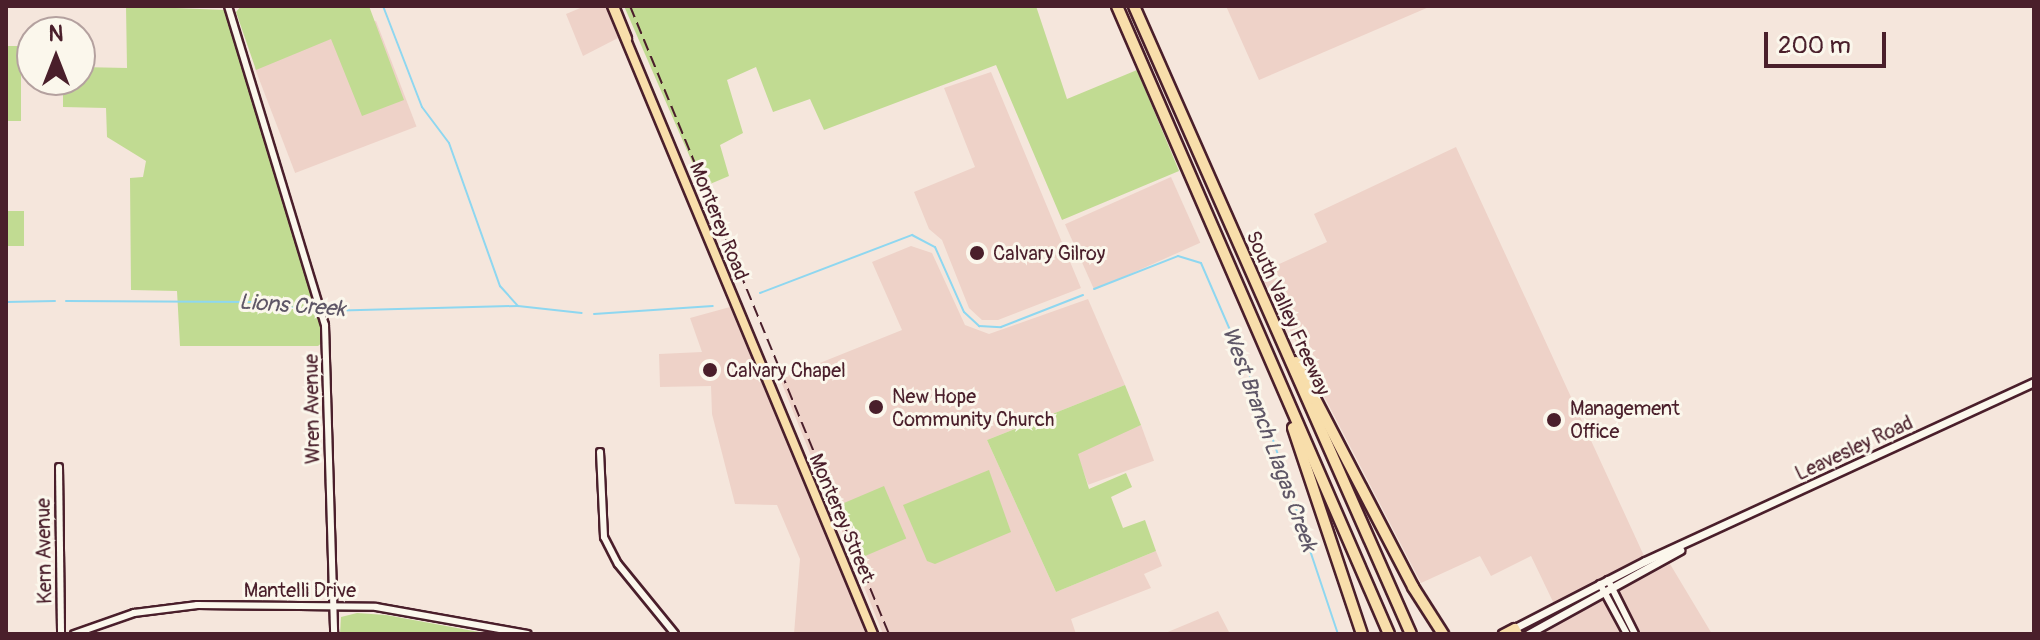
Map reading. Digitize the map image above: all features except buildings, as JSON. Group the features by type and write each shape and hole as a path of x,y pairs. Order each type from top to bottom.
{"highway":[{"name":"South Valley Freeway","path":"1117,6 1389,634"},
{"name":"South Valley Freeway","path":"1134,6 1274,329 1413,634"},
{"path":"1274,329 1443,634"},
{"path":"1284,391 1362,634"}],"main road":[{"name":"Monterey Road","path":"613,6 781,414"},
{"name":"Leavesley Road","path":"1503,634 1517,631 1604,582 2034,382"},
{"name":"Monterey Street","path":"781,414 873,634"},
{"name":"Leavesley Road","path":"1528,634 1689,545"}],"street":[{"name":"Wren Avenue","path":"228,6 323,317 334,634"},
{"path":"600,452 604,537 618,564 674,634"},
{"name":"Kern Avenue","path":"59,467 61,634"},
{"path":"1604,582 1635,634"},
{"path":"1609,591 1627,634"},
{"name":"Mantelli Drive","path":"74,634 124,616 169,607 384,608 528,634"}],"shaded area":[{"path":"585,6 605,6 618,38 583,56 566,14"},
{"path":"1226,6 1429,6 1429,7 1259,80"},
{"path":"376,21 416,126 295,173 255,68"},
{"path":"991,72 1081,288 998,320 982,320 969,308 942,240 929,229 914,192 975,167 944,88"},
{"path":"1456,147 1645,558 1556,608 1531,556 1491,576 1480,556 1421,583 1260,273 1327,242 1314,214"},
{"path":"1171,177 1200,243 1094,290 1065,224"},
{"path":"911,246 932,253 965,325 989,334 1088,299 1125,385 987,440 1056,592 1156,551 1162,566 1144,574 1151,588 1071,619 1076,634 883,634 780,379 902,330 872,262"},
{"path":"730,307 866,634 794,634 800,559 777,505 735,504 712,414 711,386 660,387 659,354 702,352 690,318"},
{"path":"1141,425 1154,461 1088,485 1075,449"},
{"path":"1670,564 1712,634 1538,634"},
{"path":"1218,611 1230,634 1163,634"}],"green space":[{"path":"126,6 225,10 315,296 323,342 318,346 180,346 177,291 131,290 130,178 143,177 146,161 107,137 106,108 63,107 63,96 96,96 96,67 127,68"},
{"path":"241,6 369,6 404,100 362,116 331,39 256,70 236,12"},
{"path":"624,6 1036,6 1067,99 1137,70 1179,171 1062,220 996,65 824,130 810,99 773,112 756,67 727,80 743,133 720,145 729,176 703,187"},
{"path":"6,46 16,46 16,96 21,96 21,121 6,121"},
{"path":"6,211 24,211 24,246 6,246"},
{"path":"1125,385 1141,425 1078,454 1089,489 1126,473 1132,487 1111,497 1123,528 1145,520 1156,551 1056,592 987,440"},
{"path":"989,470 1011,532 935,564 927,561 903,505"},
{"path":"884,486 906,538 864,556 842,504"},
{"path":"357,613 386,615 490,634 340,634 341,617"}],"waterway":[{"name":"West Branch Llagas Creek","path":"383,6 422,107 449,143 500,286 518,306 582,313"},
{"name":"West Branch Llagas Creek","path":"760,293 912,235 935,247 964,312 979,326 1001,327 1083,295"},
{"name":"West Branch Llagas Creek","path":"1094,289 1178,256 1201,263 1258,395 1338,634"},
{"name":"Lions Creek","path":"6,302 55,301"},
{"name":"Lions Creek","path":"66,301 252,302 316,311"},
{"name":"Lions Creek","path":"323,311 518,306"},
{"name":"West Branch Llagas Creek","path":"594,314 713,306"}],"railway":[{"path":"630,6 889,634"}],"place":[{"name":"Calvary Gilroy","path":"977,253"},
{"name":"Calvary Chapel","path":"710,370"},
{"name":"New Hope Community Church","path":"876,407"},
{"name":"Management Office","path":"1554,420"}]}
